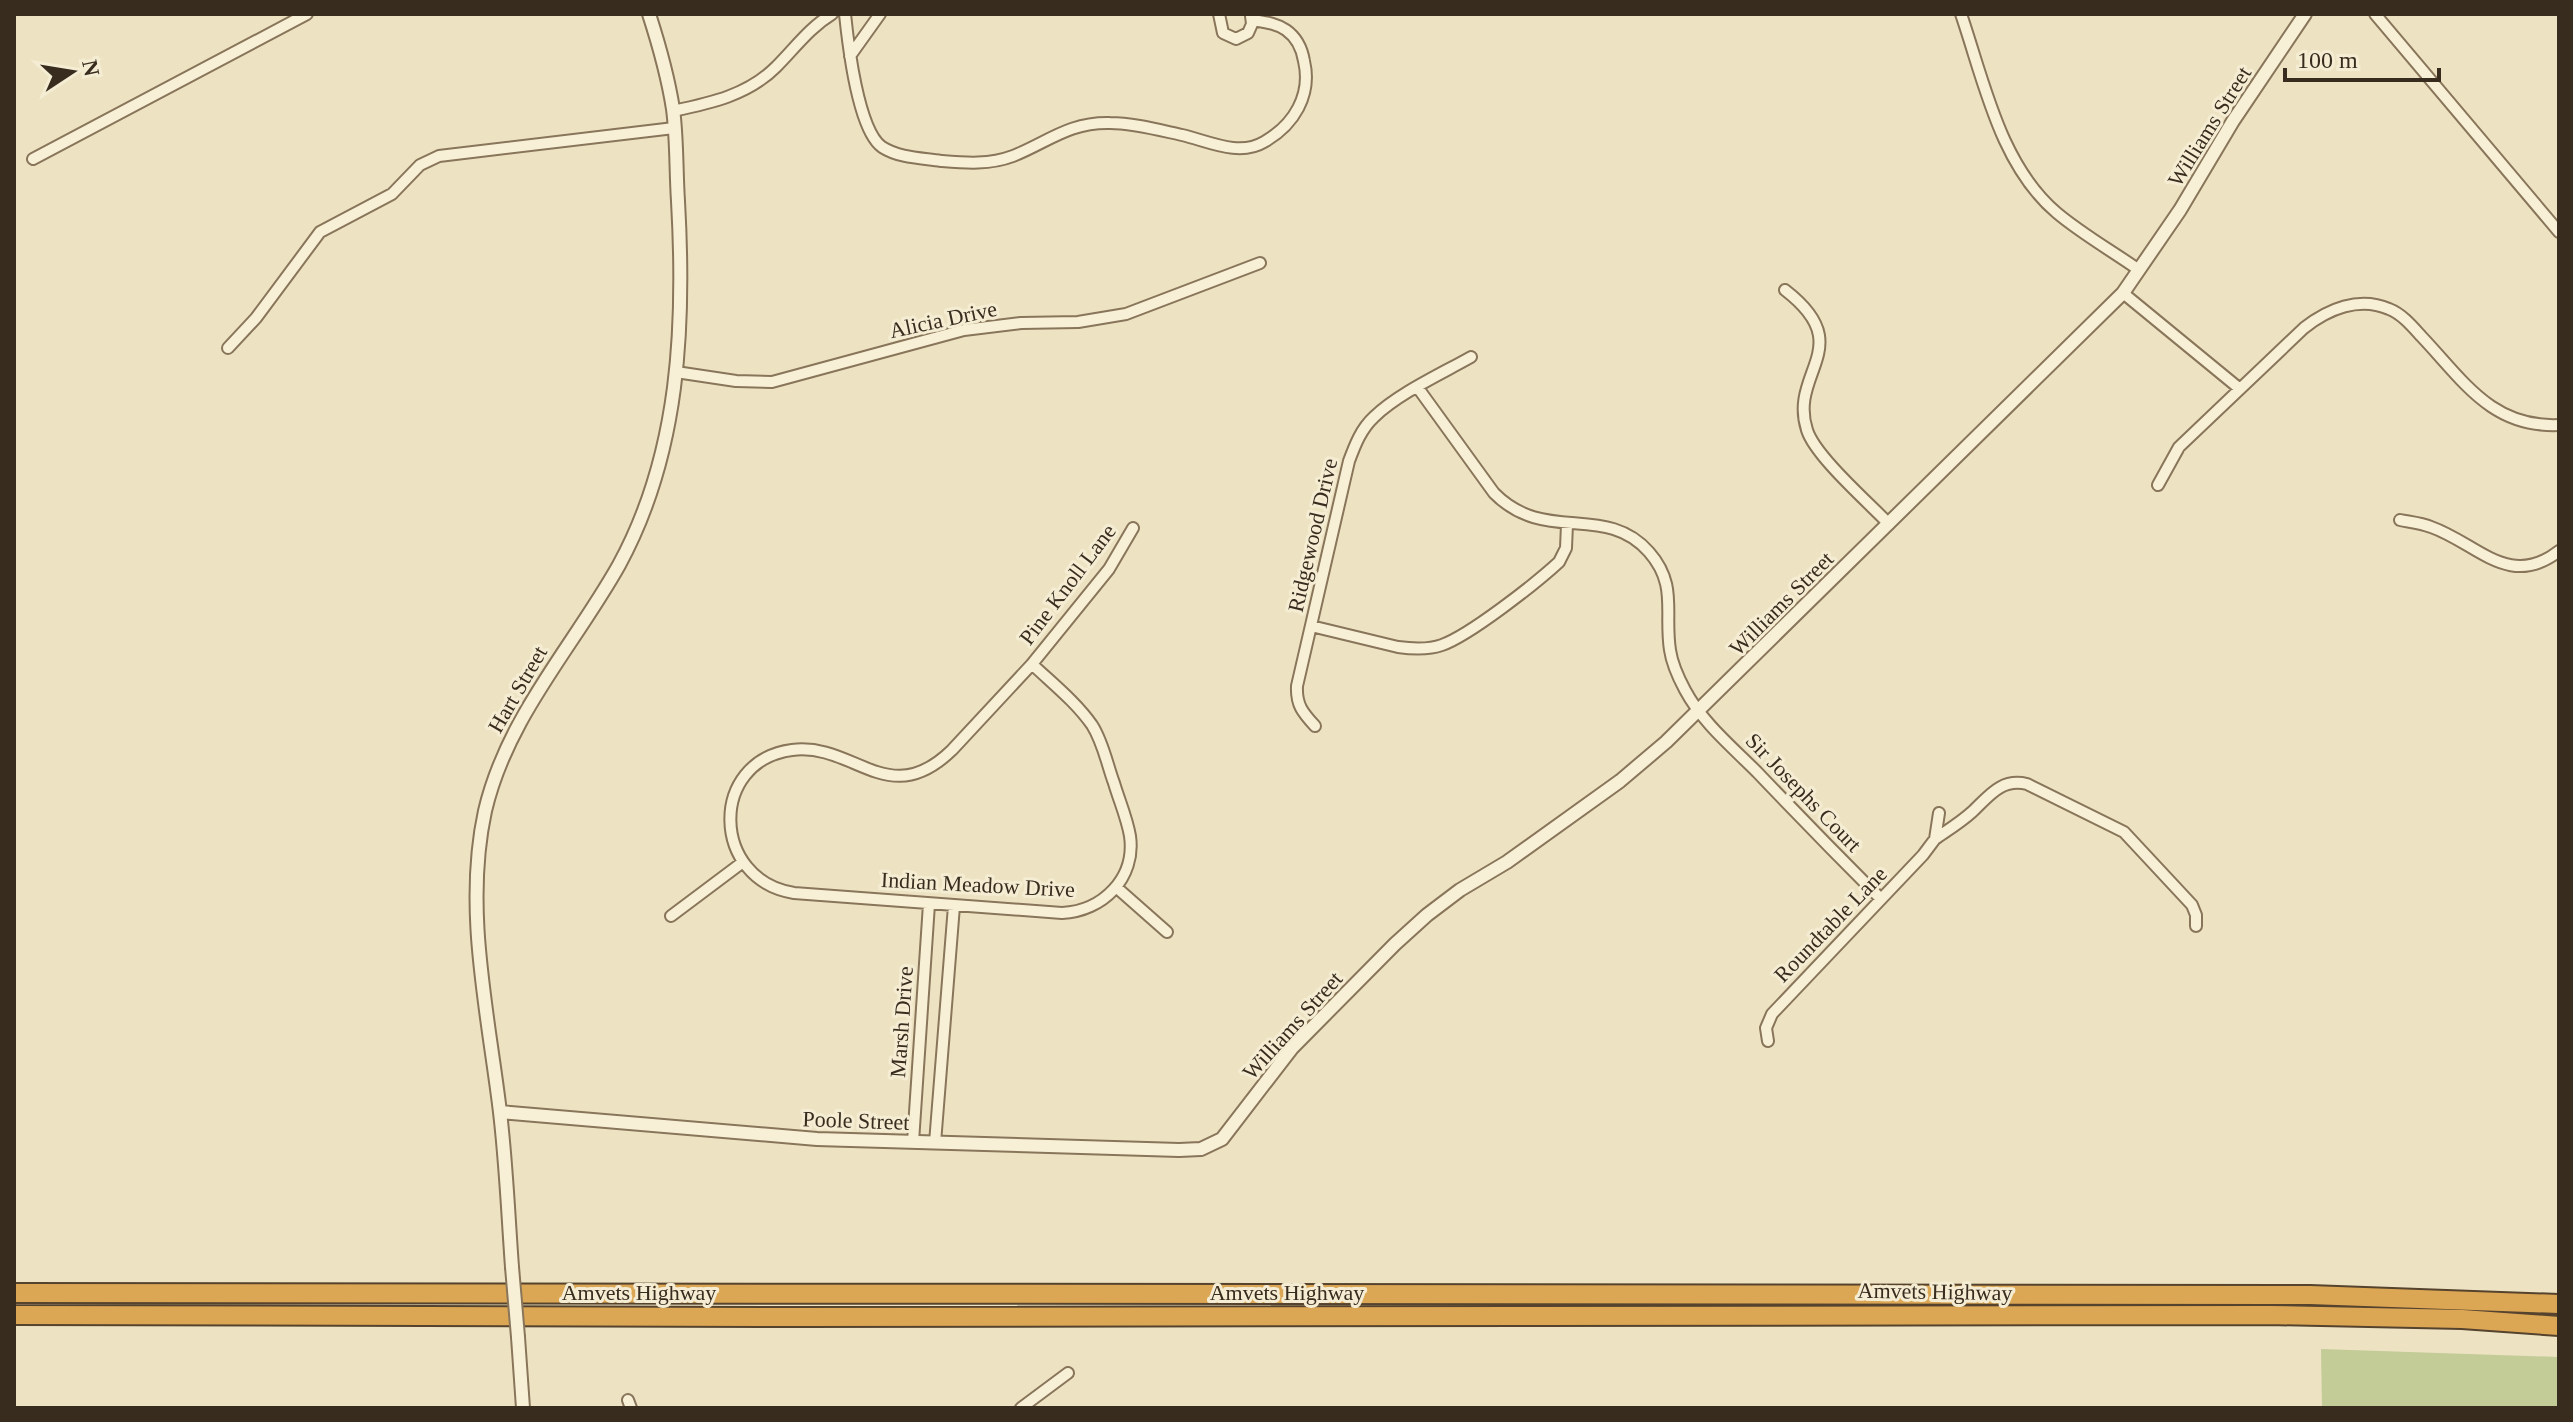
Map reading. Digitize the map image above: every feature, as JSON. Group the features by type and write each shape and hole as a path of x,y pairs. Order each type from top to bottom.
{"highway":[{"name":"Amvets Highway","path":"14,1293 2310,1295 2559,1304"},
{"name":"Amvets Highway","path":"14,1315 2270,1315 2462,1319 2559,1326"}],"street":[{"path":"33,159 307,14"},
{"name":"Hart Street","path":"523,1408 500,1112 477,913 478,862 485,814 510,740 559,656 610,581 635,530 662,451 676,372 681,275 673,111 649,14"},
{"path":"673,111 712,102 750,87 778,65 809,30 832,14"},
{"path":"845,14 859,99 873,136 886,149 905,156 984,163 1018,153 1071,127 1106,122 1172,133 1223,146 1245,148 1265,141 1291,119 1303,100 1307,77 1303,54 1292,34 1275,24 1251,17 1251,29 1245,36 1232,38 1220,28 1219,14"},
{"path":"850,56 880,14"},
{"path":"1961,14 2010,152 2029,183 2057,213 2139,270"},
{"name":"Williams Street","path":"1210,1146 1233,1128 1292,1048 1410,929 1449,898 1507,862 1620,781 1699,713 2123,293 2305,14"},
{"path":"2375,14 2559,232"},
{"path":"228,348 256,318 320,232 392,194 420,165 439,156 674,128"},
{"name":"Alicia Drive","path":"676,372 736,381 772,382 964,330 1021,323 1078,322 1126,314 1260,263"},
{"path":"1785,290 1805,305 1817,328 1818,355 1805,397 1807,432 1818,449 1889,524"},
{"path":"2123,293 2240,389"},
{"path":"2158,485 2179,447 2304,328 2325,313 2351,304 2377,305 2400,315 2465,385 2498,412 2520,422 2559,425"},
{"name":"Ridgewood Drive","path":"1315,726 1302,712 1297,694 1356,444 1374,417 1471,357"},
{"name":"Sir Josephs Court","path":"1418,388 1494,493 1507,506 1542,521 1616,529 1641,544 1656,561 1668,591 1668,640 1672,662 1699,713 1881,899"},
{"path":"2400,520 2432,527 2489,559 2506,565 2530,565 2559,551"},
{"path":"1311,626 1398,647 1413,649 1442,645 1465,633 1559,562 1566,548 1567,524"},
{"name":"Pine Knoll Lane","path":"1032,664 1109,569 1133,528"},
{"path":"671,916 743,862 731,836 731,807 742,781 763,761 782,752 804,750 825,753 882,775 923,772 938,764 1032,664 1086,717 1099,740 1130,839 1129,861 1116,887 1167,932"},
{"name":"Roundtable Lane","path":"1768,1041 1766,1028 1772,1014 1935,839 1971,813 2000,786 2019,782 2027,784 2124,832 2192,905 2196,926"},
{"path":"1935,839 1939,813"},
{"name":"Indian Meadow Drive","path":"743,862 762,882 788,892 954,906 1070,912 1099,902 1116,887"},
{"name":"Marsh Drive","path":"913,1142 929,904"},
{"name":"Marsh Drive","path":"935,1143 954,906"},
{"name":"Poole Street","path":"500,1112 817,1139 1179,1150 1210,1146"},
{"path":"1021,1408 1068,1373"}],"green space":[{"path":"2321,1349 2559,1357 2559,1408 2322,1408"}]}
